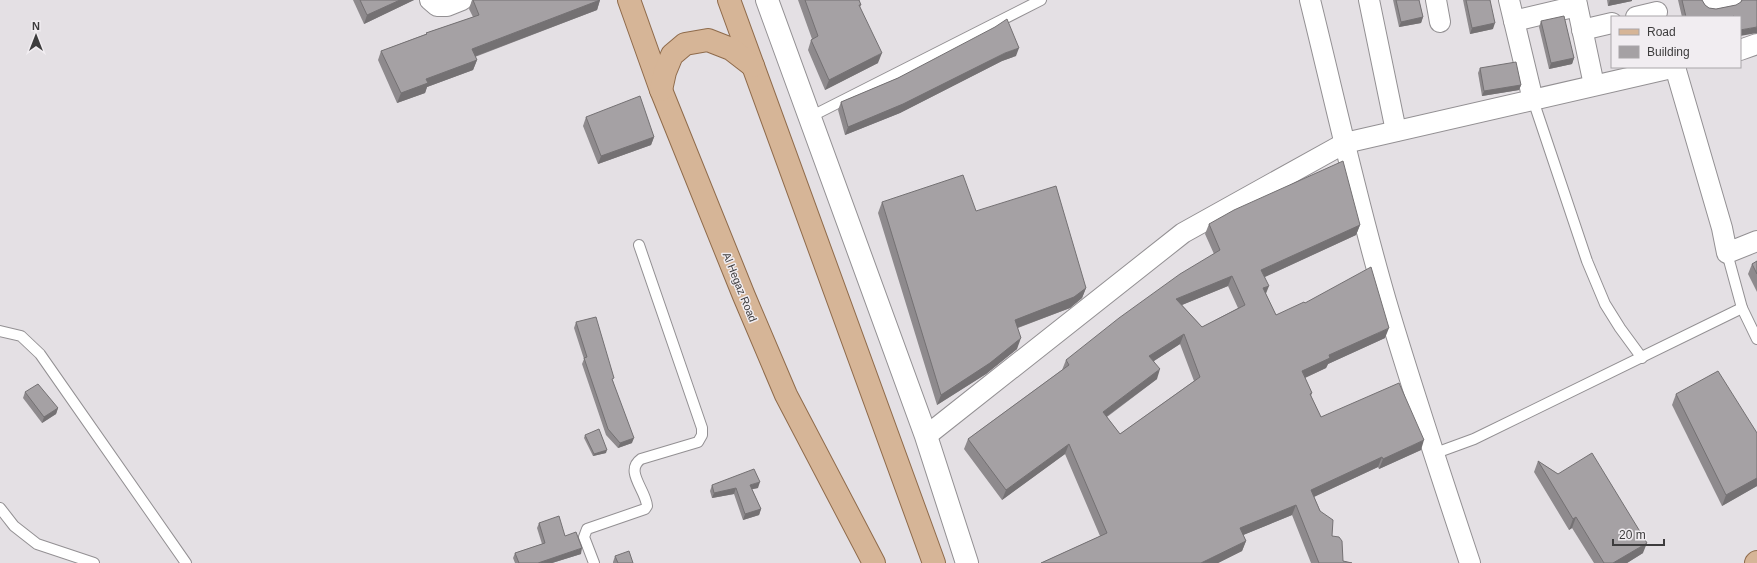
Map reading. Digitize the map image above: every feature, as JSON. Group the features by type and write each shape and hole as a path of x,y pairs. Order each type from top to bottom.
{"main road":[{"name":"Al Hegaz Road","path":"629,0 661,90 741,289 786,395 874,563"},
{"path":"729,0 934,563"},
{"path":"767,0 926,436 967,563"},
{"path":"661,90 665,72 672,55 685,44 708,40 731,49 753,66"}],"street":[{"path":"430,0 437,6 447,6 462,0"},
{"path":"1310,0 1386,301 1433,454 1470,563"},
{"path":"1369,0 1396,131"},
{"path":"1436,0 1440,22"},
{"path":"1509,0 1533,100"},
{"path":"1711,7 1731,0"},
{"path":"1514,21 1577,3 1594,85"},
{"path":"1639,16 1657,10"},
{"path":"1582,30 1611,23"},
{"path":"1741,50 1757,44"},
{"path":"926,436 1183,233 1345,143 1670,68"},
{"path":"1675,68 1722,228 1727,253 1757,241"}],"lane":[{"path":"810,117 1041,0"},
{"path":"1533,100 1587,261 1605,304 1642,358"},
{"path":"594,563 584,537 587,529 645,509 647,506 634,471 636,463 641,459 698,442 702,435 702,428 639,245"},
{"path":"1727,253 1742,308 1757,339"},
{"path":"1433,454 1474,439 1742,308"},
{"path":"0,331 21,336 40,354 186,563"},
{"path":"0,508 14,526 37,544 94,563"}],"building":[{"path":"360,0 400,0 367,15"},
{"path":"473,0 600,0 472,49 477,60 426,79 428,83 401,93 381,51 427,34 426,33 479,15"},
{"path":"805,0 859,0 861,5 859,5 882,53 829,80 811,40 818,36"},
{"path":"1396,0 1419,0 1423,17 1401,22"},
{"path":"1466,0 1490,0 1495,23 1472,28"},
{"path":"1682,0 1702,0 1709,8 1716,9 1736,5 1742,0 1757,0 1757,27 1741,30 1741,16 1686,16"},
{"path":"1564,16 1574,58 1551,63 1541,21"},
{"path":"1007,19 1019,48 1005,53 903,104 848,127 841,102 898,78 995,27"},
{"path":"1516,62 1521,85 1484,91 1480,68"},
{"path":"640,96 654,137 601,156 586,117"},
{"path":"1343,161 1360,225 1261,270 1269,286 1263,288 1276,315 1304,302 1305,303 1371,267 1389,328 1329,355 1330,358 1302,371 1312,393 1310,394 1321,417 1399,383 1424,440 1383,459 1382,457 1311,490 1320,511 1333,520 1332,536 1339,537 1342,541 1343,561 1352,563 1319,563 1296,505 1240,528 1246,541 1201,563 1041,563 1107,533 1069,444 1006,490 968,439 1069,365 1066,360 1119,318 1180,274 1220,250 1209,224 1234,210","holes":["1232,276 1245,305 1202,327 1176,299","1184,334 1200,377 1120,434 1103,412 1160,369 1149,356"]},
{"path":"963,175 976,211 1056,186 1086,288 1074,297 1015,320 1021,338 990,363 941,395 882,202"},
{"path":"1757,261 1757,274 1752,264"},
{"path":"596,317 614,378 612,379 634,438 620,443 608,429 584,358 587,357 576,322"},
{"path":"1718,371 1757,433 1757,478 1726,495 1676,394"},
{"path":"38,384 58,408 44,417 25,392"},
{"path":"599,429 607,450 594,454 585,435"},
{"path":"1592,453 1647,543 1613,563 1604,563 1576,517 1573,519 1538,461 1558,474"},
{"path":"754,469 760,482 750,485 761,509 745,514 736,488 714,493 712,485"},
{"path":"559,516 565,536 576,532 582,548 538,563 519,563 515,553 545,543 539,523"},
{"path":"629,551 633,563 618,563 615,556"}]}
